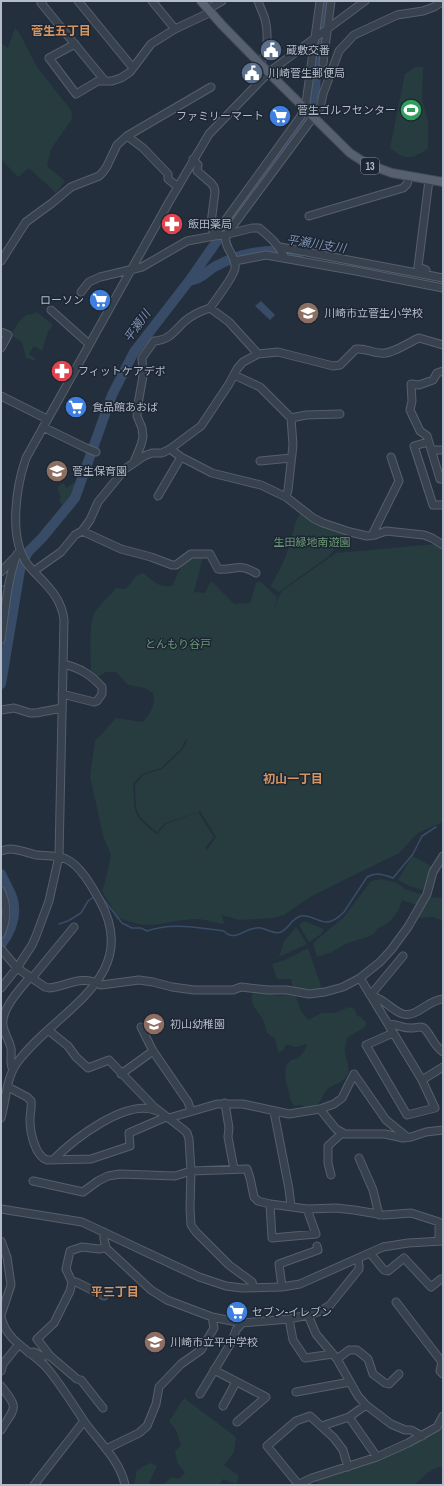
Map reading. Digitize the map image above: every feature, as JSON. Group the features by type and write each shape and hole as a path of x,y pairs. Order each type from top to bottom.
{"main road":[{"name":"13","path":"201,1 313,118 341,145 367,164 392,174 443,182"}],"street":[{"path":"43,1 41,3 105,81"},
{"path":"78,1 133,68"},
{"path":"152,1 175,29"},
{"path":"75,44 49,58 76,94 98,81 121,78 133,68 151,44 209,11 222,1"},
{"path":"258,1 265,19 266,36 264,57 260,63"},
{"path":"215,236 301,116 306,103 320,1"},
{"path":"323,63 331,1"},
{"path":"1,988 17,968 32,945 49,901 59,856 64,620 61,606 53,592 20,553 16,512 19,482 30,450 209,134 269,72 365,1"},
{"path":"134,462 143,436 142,428 137,416 143,376 142,358 154,341 163,341 190,318 203,310 210,308 231,277 235,267 235,262 230,254 225,240 225,235 320,108 323,94 340,51 354,35 397,15 423,11 434,7 441,1"},
{"path":"1,261 26,222 71,187 98,176 103,172 117,145 128,136 211,87"},
{"path":"128,136 143,148 168,174 168,179 178,188"},
{"path":"194,159 198,165 197,171 214,187 215,192 211,223 215,236"},
{"path":"266,165 274,171"},
{"path":"309,216 403,188 408,184 408,177"},
{"path":"429,180 418,267 433,272 433,275"},
{"path":"81,292 89,282 100,277 142,267 187,241 225,235 252,228 259,228 280,247 285,258"},
{"path":"280,247 443,278"},
{"path":"235,262 266,255 443,288"},
{"path":"210,308 228,322 258,354"},
{"path":"51,310 90,344"},
{"path":"1,332 8,336 1,348"},
{"path":"34,571 61,552 74,535 82,531 90,520 98,502 117,477 134,462 152,453 162,454 201,426 243,362 258,354 278,352 333,366 340,365 356,349 364,348 381,354 388,353 419,338 443,345"},
{"path":"443,371 437,373 433,380 419,385 411,384 412,401 410,410 420,431 427,436 440,479 443,479"},
{"path":"234,375 260,387 291,418 293,445 286,497"},
{"path":"1,396 47,419"},
{"path":"291,418 306,415 340,414"},
{"path":"42,427 93,451"},
{"path":"428,442 414,446 433,505 443,505"},
{"path":"170,449 181,457 212,473 261,485 286,497 313,518 323,523 361,534 372,535 386,532 419,534 432,538 443,545"},
{"path":"432,450 443,450"},
{"path":"158,496 181,457"},
{"path":"260,461 274,457 291,458"},
{"path":"372,535 400,481 392,457"},
{"path":"82,531 121,549 172,565 176,565 191,554 210,554 218,569 238,566 256,573"},
{"path":"1,572 20,553"},
{"path":"1,640 2,620 13,566 20,553"},
{"path":"62,694 94,702 97,701 102,694 102,687 91,675 77,668 63,664"},
{"path":"1,710 14,708 30,713 36,713 62,708"},
{"path":"1,851 9,848 36,855 59,856 74,865 93,887 108,920 111,943 106,967 97,983 48,1030 27,1052 13,1070 1,1118"},
{"path":"2,950 17,968 49,988 77,980 101,985 139,980 194,990 233,990 241,987 268,990 287,990 309,994 325,992 343,987 360,978 380,962 400,938 427,894 433,872 443,856"},
{"path":"1,891 4,898 6,912 6,919 1,934"},
{"path":"13,1070 10,1065 11,1049 3,1027 6,1011 10,1002 74,927"},
{"path":"370,994 403,956"},
{"path":"360,978 422,1080 435,1108 407,1115 366,1045 393,1033"},
{"path":"370,994 383,1001 398,1013 405,1015 415,1014 424,1006 443,997"},
{"path":"388,1024 412,1028 424,1028 438,1048 443,1052"},
{"path":"141,1027 153,1051 188,1102 191,1111"},
{"path":"48,1030 68,1046 76,1057 88,1068 109,1060 159,1112 187,1133 189,1139 191,1171 191,1224 196,1232 230,1265 252,1282 254,1288"},
{"path":"122,1074 153,1051"},
{"path":"422,1080 443,1067"},
{"path":"8,1087 27,1097 31,1101 30,1122 37,1152 43,1159 91,1159 130,1146 129,1133 167,1118 217,1104 243,1104 274,1112 289,1114 320,1109 334,1104 342,1098 354,1074 386,1120 407,1137"},
{"path":"225,1103 229,1128 228,1137 234,1168"},
{"path":"53,1160 104,1120 139,1109 153,1109 159,1112"},
{"path":"320,1109 327,1119 342,1133 356,1135 385,1134 407,1137 426,1132 443,1130"},
{"path":"274,1112 291,1206"},
{"path":"331,1175 328,1163 328,1146 342,1133"},
{"path":"359,1158 373,1190 379,1214"},
{"path":"1,1209 77,1221 205,1279 226,1286 254,1288 282,1287 300,1284 383,1247 396,1244 441,1241 439,1222 411,1213 379,1214 336,1208 307,1209 258,1201 254,1197 247,1169 234,1168 191,1171 175,1176 120,1174 108,1176 91,1185 83,1192 33,1181"},
{"path":"270,1204 272,1238 316,1234 307,1209"},
{"path":"104,1232 106,1248 151,1290 167,1300 212,1317 242,1323 289,1319 321,1311 330,1305 358,1268 358,1259"},
{"path":"1,1242 7,1257 11,1285 1,1316 8,1335 46,1367 84,1421 106,1449 121,1472 125,1485"},
{"path":"282,1287 279,1264 318,1250 317,1246"},
{"path":"103,1408 81,1380 77,1379 50,1356 37,1339 54,1323 70,1291 72,1282 66,1269 70,1252 82,1247 99,1249 106,1248"},
{"path":"370,1253 384,1270 388,1271 404,1258 431,1287 441,1279"},
{"path":"72,1282 76,1282 104,1296"},
{"path":"396,1302 442,1362 440,1372 443,1374"},
{"path":"308,1315 316,1334 335,1357 358,1396 366,1405 391,1424 405,1430 411,1430 422,1436"},
{"path":"106,1449 139,1433 147,1426 156,1404 159,1387 181,1364 202,1350 214,1328 212,1317"},
{"path":"289,1319 293,1340 304,1358 335,1357 349,1350 357,1350 368,1359 373,1374 385,1383 389,1384 399,1374"},
{"path":"200,1394 232,1341 236,1330 242,1323"},
{"path":"1,1371 3,1364 19,1344"},
{"path":"29,1353 34,1352 41,1356 50,1356"},
{"path":"214,1370 266,1397 237,1422"},
{"path":"223,1406 236,1382"},
{"path":"296,1392 350,1382"},
{"path":"1,1386 14,1402 14,1409 1,1430"},
{"path":"322,1426 349,1417 366,1405"},
{"path":"348,1467 342,1450 334,1438 310,1416 296,1421 267,1446 298,1485 312,1478 348,1467 377,1458 437,1427 443,1416"},
{"path":"349,1417 377,1458"},
{"path":"34,1485 84,1421"}],"green space":[{"path":"15,28 20,34 37,67 71,110 72,119 51,149 47,166 65,181 56,193 29,168 18,177 1,159 1,43 8,48"},
{"name":"菅生ゴルフセンター","path":"415,67 423,67 422,100 428,121 428,149 413,157 405,157 390,148 405,74"},
{"path":"37,312 53,325 48,332 42,351 34,346 29,354 36,359 34,361 26,358 22,342 11,335 22,318"},
{"path":"76,481 69,502 64,508 59,499 61,498 57,487 64,483 66,488"},
{"name":"生田緑地南遊園","path":"300,514 304,514 347,534 329,556 279,592 271,587 271,585 285,557"},
{"name":"とんもり谷戸","path":"437,544 443,547 443,822 418,833 399,853 310,897 284,915 273,918 239,920 222,915 224,924 196,919 150,925 131,922 120,918 116,920 112,908 102,891 111,855 103,836 90,776 95,741 116,718 143,722 152,709 154,698 153,693 145,688 128,685 116,672 106,672 98,677 91,671 91,625 95,612 116,588 126,589 136,576 143,573 160,585 172,586 180,569 186,562 191,559 203,557 194,592 205,593 211,581 234,604 250,603 256,583 260,581 277,597 275,609 282,591 336,553","holes":["186,739 187,741 182,750 162,769 143,775 135,785 136,807 140,817 157,832 165,823 200,811 216,837 206,851 206,847 214,837 198,812 166,824 157,834 139,818 135,808 133,784 142,774 161,768 181,749"]},
{"path":"412,856 435,868 426,891 409,886 398,880"},
{"path":"381,879 397,883 405,889 423,895 417,905 402,900 398,911 391,920 378,928 373,935 345,944 332,952 317,957 313,943 343,918 371,881"},
{"path":"427,897 443,898 443,922 432,917 416,917"},
{"path":"304,921 324,929 321,934 309,942 299,925"},
{"path":"296,927 307,944 279,957 284,941"},
{"path":"308,948 321,986 320,990 308,992 293,988 291,979 277,979 272,964 285,960"},
{"path":"259,991 279,996 292,995 296,997 301,1011 308,1020 322,1013 335,1013 349,1007 355,1009 357,1016 361,1017 366,1022 366,1026 364,1028 347,1038 345,1051 349,1071 348,1074 341,1081 330,1087 319,1103 315,1106 307,1109 301,1105 295,1106 292,1103 285,1074 286,1066 292,1060 301,1056 307,1044 296,1047 287,1045 283,1051 278,1052 275,1038 267,1032 263,1020 252,1002 252,994"},
{"path":"184,1398 236,1437 234,1452 224,1465 239,1476 236,1484 223,1479 219,1485 165,1485 171,1477 179,1479 185,1473 178,1464 175,1452 181,1445 176,1430 169,1421"},
{"path":"438,1428 443,1430 443,1467 431,1470 415,1485 319,1485 315,1480"},
{"path":"150,1463 157,1466 148,1485 134,1485 137,1470"}],"water":[{"path":"261,301 275,315 270,320 255,306"}],"waterway":[{"name":"平瀬川","path":"1,684 21,564 29,551 42,538 75,498 112,395 134,352 189,281 305,120 315,91 318,47 325,1"},
{"name":"平瀬川支川","path":"189,281 199,278 214,267 226,261 246,254 268,251 300,253"},
{"path":"101,896 122,923 132,928 141,928 147,931 156,928 185,926 224,931 233,936 256,928 279,933 295,919 301,916 308,916 325,922 337,918 344,912 367,877 377,874 393,878 413,854 422,836 436,827"},
{"name":"平瀬川","path":"1,874 14,903 14,916 8,934 1,945"},
{"path":"59,924 68,921 81,913 88,901 95,896"}],"place":[{"name":"蔵敷交番","path":"271,50"},
{"name":"川崎菅生郵便局","path":"252,73"},
{"name":"菅生ゴルフセンター","path":"411,110"},
{"name":"ファミリーマート","path":"280,116"},
{"name":"飯田薬局","path":"172,224"},
{"name":"ローソン","path":"100,300"},
{"name":"川崎市立菅生小学校","path":"308,313"},
{"name":"フィットケアデポ","path":"62,371"},
{"name":"食品館あおば","path":"76,407"},
{"name":"菅生保育園","path":"57,471"},
{"name":"初山幼稚園","path":"154,1024"},
{"name":"セブン-イレブン","path":"237,1312"},
{"name":"川崎市立平中学校","path":"155,1342"}],"district":[{"name":"菅生五丁目","path":"61,31"},
{"name":"初山一丁目","path":"293,779"},
{"name":"平三丁目","path":"115,1292"}]}
